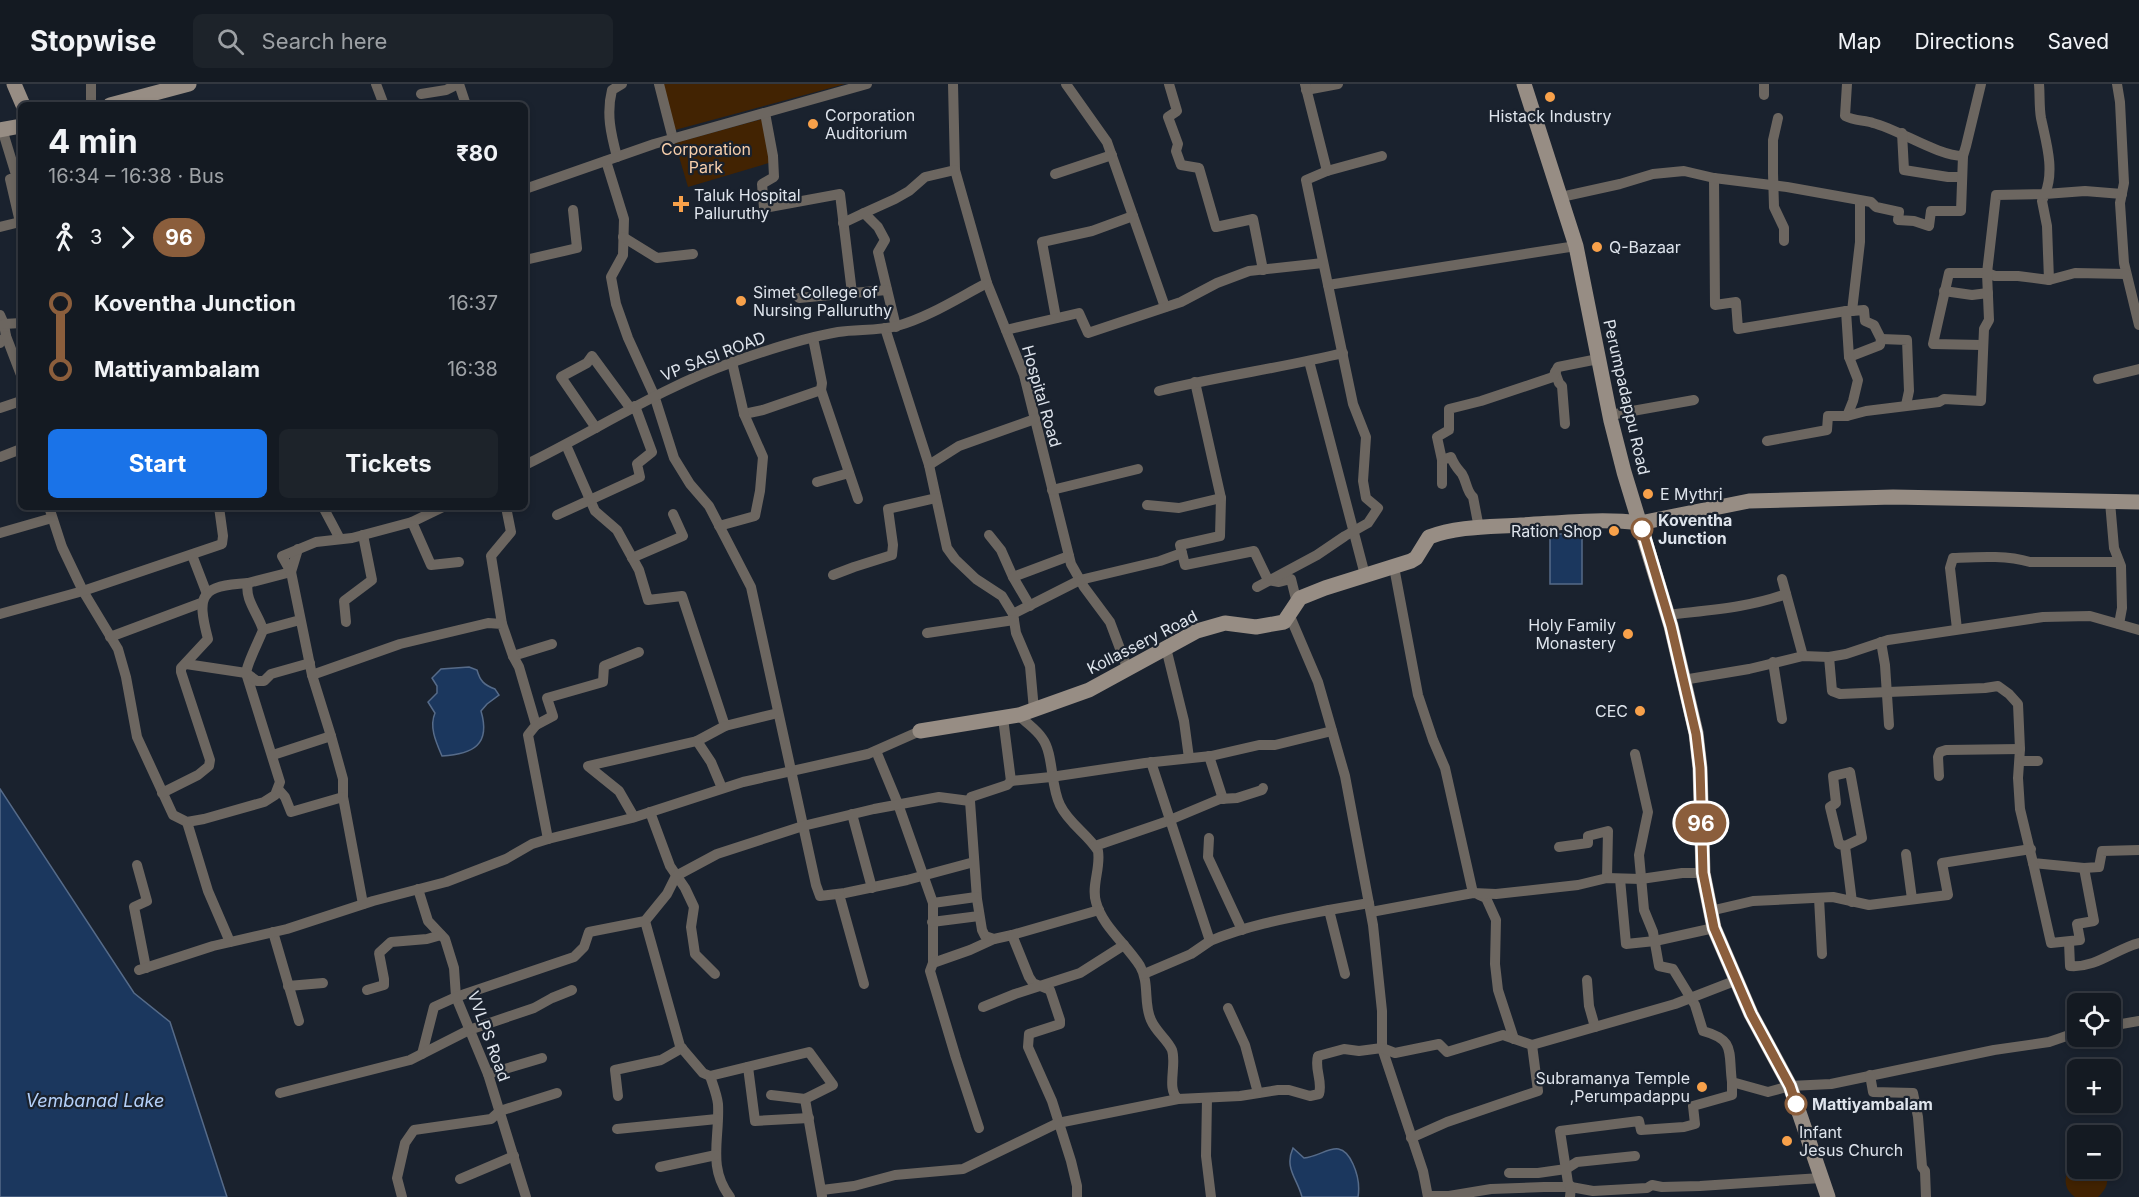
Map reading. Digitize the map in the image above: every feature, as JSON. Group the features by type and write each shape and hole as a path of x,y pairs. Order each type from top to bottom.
{"street":[{"path":"14,84 22,102"},
{"path":"91,84 91,102"},
{"path":"121,102 189,84"},
{"path":"376,84 383,102"},
{"path":"422,94 446,90 459,84 465,102"},
{"path":"659,84 673,139"},
{"name":"Hospital Road","path":"953,84 955,170 987,283 1024,375 1071,564 1110,622 1128,670"},
{"path":"1066,84 1107,142 1165,307"},
{"path":"1169,84 1177,111 1168,117 1178,144 1176,151 1181,165 1199,168 1216,227 1253,219 1263,270"},
{"path":"1327,171 1306,87 1338,84"},
{"name":"Perumpadappu Road","path":"1524,84 1576,246 1610,415 1668,615 1696,734 1700,768 1703,873 1714,928 1751,1014 1790,1086 1828,1197"},
{"path":"1847,84 1845,116 1902,133 1946,154 1963,156"},
{"path":"1562,197 1653,174 1684,171 1714,178 1871,202 1876,207 1899,212 1898,220 1914,221 1929,226 1931,211 1961,211 1963,156 1981,84"},
{"path":"2039,84 2050,182 2042,201 2048,226 2049,280"},
{"path":"2117,84 2124,183 2120,203 2124,263 2139,325"},
{"path":"528,188 673,139 860,85"},
{"path":"616,86 609,104 610,132 617,157"},
{"path":"765,113 774,177 762,184 764,208 840,194 852,292"},
{"path":"1778,118 1773,140 1772,160 1774,207 1784,228 1784,241"},
{"path":"18,127 1,130 18,174"},
{"path":"1902,133 1904,170 1961,177"},
{"path":"1055,174 1112,155"},
{"path":"1257,587 1317,555 1368,523 1378,508 1365,498 1363,481 1366,437 1353,404 1306,180 1327,171 1382,156"},
{"path":"606,161 624,219 623,255 611,277 616,304 628,338 654,396 674,458 690,483 709,506 751,587 820,896 872,888 974,862"},
{"path":"843,224 895,200 926,177 955,170"},
{"path":"18,177 10,178 18,214"},
{"path":"1714,178 1715,305 1736,302 1738,330 1864,310 1865,321 1874,325 1881,339 1880,345 1849,357"},
{"path":"1767,441 1827,430 1828,416 1847,416 1866,411 1939,402 1944,399 1981,401 1982,345 1984,329 1989,320 1987,273 1996,195 2085,191 2122,194"},
{"path":"1847,416 1858,380 1849,357 1849,311 1860,242 1860,201"},
{"path":"528,259 577,248 573,210"},
{"path":"864,213 878,227 885,240 878,252 887,290 890,327 929,465 947,548 976,579 1002,597 1014,617 1016,633 1030,666 1034,710"},
{"path":"1056,318 1042,242 1092,231 1133,216"},
{"path":"0,227 18,223"},
{"path":"624,237 657,258 693,254"},
{"path":"1328,285 1576,246"},
{"path":"1006,330 1079,313 1088,333 1181,302 1249,271 1323,263"},
{"path":"1982,345 1933,344 1949,273 1987,273 1995,276 2049,280 2075,273 2127,274"},
{"name":"VP SASI ROAD","path":"528,464 654,396 732,362 838,332 890,327 932,312 987,283"},
{"path":"799,298 887,290"},
{"path":"1944,291 1972,295 1988,293"},
{"path":"18,323 2,320 3,340 18,369"},
{"path":"813,338 822,382 821,390 858,499"},
{"path":"1881,339 1907,340 1909,391 1906,405"},
{"path":"1159,391 1195,382 1309,362 1343,353"},
{"path":"557,515 640,477 637,464 652,452 633,408 592,356 587,363 561,377 596,428"},
{"path":"1442,484 1442,460 1437,437 1449,430 1449,409 1553,378 1558,367 1598,358"},
{"path":"719,526 755,516 763,457 744,414 732,362"},
{"path":"1309,362 1365,575"},
{"path":"2098,380 2139,369"},
{"path":"1556,372 1562,386 1565,424"},
{"path":"1195,382 1221,498 1220,536 1180,545 1185,565 1254,551 1268,580"},
{"path":"744,414 763,410 821,390"},
{"path":"1610,415 1694,400"},
{"path":"0,408 18,402"},
{"path":"929,465 959,446 1035,419"},
{"path":"566,445 595,511 617,530 639,570 648,600 682,596 725,726"},
{"path":"0,457 18,450"},
{"path":"1442,460 1451,457 1455,468 1462,475 1469,494 1473,497 1479,528"},
{"path":"1052,490 1138,469"},
{"path":"817,482 849,473"},
{"name":"Kollassery Road","path":"920,731 1011,717 1034,710 1089,690 1197,631 1225,623 1256,627 1284,622 1300,598 1416,558 1429,537 1460,530 1580,522 1640,523 1749,501 1893,497 2139,502"},
{"path":"833,575 892,555 893,545 888,509 936,498"},
{"path":"1148,505 1179,508 1221,498"},
{"path":"2110,502 2114,548 2119,562 2122,608 2119,624"},
{"path":"0,614 83,591 222,544 219,510"},
{"path":"324,510 339,539"},
{"path":"363,904 343,797 343,779 312,675 291,572 282,556 316,542 363,535 412,522 437,510"},
{"path":"507,510 511,532 491,556 502,624 519,667 536,725"},
{"path":"0,532 50,512 62,547 83,591 118,649 126,677 137,737 172,815 187,822 264,802 275,795 280,782 246,673 248,663 253,657 263,630 249,597 248,583"},
{"path":"632,558 683,536 673,514"},
{"path":"412,522 431,565 459,562"},
{"path":"346,622 344,601 372,580 363,535"},
{"path":"989,535 1001,550 1030,606"},
{"path":"927,633 1014,617 1080,580 1160,561 1182,553"},
{"path":"162,793 198,776 209,766 210,760 181,672 181,668 208,639 202,616 204,598 192,555"},
{"path":"1014,577 1069,556"},
{"path":"1957,629 1950,568 1953,558 1993,557 2030,562 2119,562"},
{"path":"1394,567 1418,695 1445,768 1473,893"},
{"path":"110,637 204,598 215,588 248,583 291,572"},
{"path":"1268,580 1279,582 1291,579 1293,608 1318,682 1345,776 1370,908 1382,1011 1382,1048 1423,1171 1428,1196 1449,1196 1491,1189 1571,1192 1647,1188 1652,1185 1700,1186 1821,1178"},
{"path":"1782,579 1803,656"},
{"path":"1668,615 1739,606 1786,594"},
{"path":"1683,680 1749,669 1803,656 1829,657 1846,654 1881,642 2043,617 2090,616 2139,630"},
{"path":"263,630 300,621"},
{"path":"312,675 400,644 488,623 502,624"},
{"path":"1881,642 1884,652 1889,724"},
{"path":"513,656 552,644"},
{"path":"1166,648 1184,721 1189,758"},
{"path":"548,839 528,735 536,725 553,716 547,698 603,682 604,666 639,652"},
{"path":"1829,657 1832,691 1840,694 1998,686 2009,694 2018,704 2019,808 2031,849 2051,943 2080,940 2077,924 2094,921 2084,868"},
{"path":"1773,662 1782,719"},
{"path":"186,664 246,673 257,681 264,681 271,674 310,663"},
{"path":"634,817 619,791 588,766 697,741 725,726 778,713"},
{"path":"1011,717 1042,737 1046,745 1051,777 1060,806 1067,817 1095,846 1099,857 1094,894 1099,910 1144,974 1151,1020 1172,1051 1173,1090 1178,1099"},
{"path":"1011,717 1011,781"},
{"path":"137,866 147,901 134,907 143,969 230,942 287,929 470,873 516,855 532,844 548,839 634,817 722,788 868,754 920,731"},
{"path":"993,939 983,933 976,897 971,797 1005,786 1011,781 1209,756 1259,745 1275,745 1332,731"},
{"path":"273,755 331,736"},
{"path":"697,741 711,762 722,788"},
{"path":"1939,776 1938,757 1940,752 1946,750 2020,755 2038,761"},
{"path":"876,751 898,804 933,903 933,963 930,971 980,1128"},
{"path":"1571,1192 1560,1131 1639,1121 1641,1131 1684,1127 1695,1124 1693,1106 1732,1095 1728,1044 1721,1036 1703,1031 1695,1005 1673,969 1659,966 1655,941 1644,909 1639,855 1648,812 1635,754"},
{"path":"1209,756 1223,799"},
{"path":"1151,762 1210,941"},
{"path":"1850,772 1862,838 1845,846 1839,844 1830,807 1836,803 1833,776 1850,772"},
{"path":"1095,846 1223,799 1237,798 1263,788"},
{"path":"278,789 285,797 291,812 343,797"},
{"path":"422,1054 434,1007 456,997 574,957 584,947 589,932 645,921 667,894 676,876 717,854 803,826 898,804 939,796 970,801"},
{"path":"650,812 670,866 685,888 693,907 691,927 695,954 715,974"},
{"path":"852,814 872,888"},
{"path":"187,822 208,891 230,942"},
{"path":"1558,847 1588,843 1588,836 1608,831 1607,878"},
{"path":"1209,838 1208,857 1242,930"},
{"path":"1845,846 1852,902"},
{"path":"1710,911 1753,901 1833,897 1869,905 1947,895 1942,863 2031,849"},
{"path":"2033,863 2084,868 2099,867 2102,851 2139,850"},
{"path":"1906,854 1912,899"},
{"path":"1144,974 1191,954 1210,941 1249,926 1329,909 1370,908 1473,893 1496,894 1566,887 1607,878 1641,879 1682,873 1703,873"},
{"path":"1620,879 1626,944 1655,941 1714,928"},
{"name":"VVLPS Road","path":"418,889 428,921 445,939 454,968 456,997 488,1074 526,1197"},
{"path":"1473,893 1486,898 1496,920 1497,990 1514,1039"},
{"path":"839,894 864,984"},
{"path":"933,903 976,897"},
{"path":"1819,898 1822,954"},
{"path":"1329,909 1345,974"},
{"path":"933,963 993,939 1099,910"},
{"path":"932,922 979,916"},
{"path":"645,921 682,1048 703,1073 710,1076 809,1052 833,1085 805,1099 771,1095"},
{"path":"273,932 299,1021"},
{"path":"367,990 384,985 379,953 391,942 427,939 441,935"},
{"path":"1012,935 1033,983 1050,990 1060,1020 1060,1024 1029,1034 1028,1047 1052,1101 1071,1161 1077,1186 1077,1197"},
{"path":"2069,942 2070,966 2094,963 2139,943"},
{"path":"983,1007 1080,973 1124,945"},
{"path":"1587,980 1589,1006 1595,1027"},
{"path":"805,1099 822,1194 854,1192 895,1175 963,1169 1058,1123 1178,1099 1240,1096 1289,1090 1310,1096 1319,1095 1320,1079 1316,1062 1318,1056 1344,1049 1359,1051 1382,1048 1395,1053 1439,1044 1447,1052 1503,1035 1532,1045 1675,1004 1737,980"},
{"path":"288,986 322,983"},
{"path":"280,1093 410,1060 469,1030 534,1008 572,990"},
{"path":"1228,1008 1245,1045 1258,1093"},
{"path":"2121,1024 2139,1021"},
{"path":"1732,1082 1768,1092 1790,1086 1831,1084 1994,1050 2049,1042 2067,1036"},
{"path":"1411,1138 1447,1122 1538,1091 1532,1045"},
{"path":"618,1096 615,1070 661,1060 682,1048"},
{"path":"488,1074 542,1058"},
{"path":"748,1067 755,1121 809,1118"},
{"path":"1870,1075 1873,1092 1913,1093 1918,1117 1922,1167 1925,1171 1926,1197"},
{"path":"710,1076 718,1103 716,1168 724,1190 730,1197"},
{"path":"402,1197 397,1178 405,1143 414,1130 491,1119 500,1111 557,1093"},
{"path":"1207,1098 1206,1156 1211,1197"},
{"path":"617,1129 717,1119"},
{"path":"660,1167 716,1155"},
{"path":"460,1179 514,1156"},
{"path":"1509,1173 1538,1173 1566,1168 1577,1162 1635,1156"}],"green space":[{"path":"663,84 845,84 675,130"},
{"name":"Corporation Park","path":"766,118 772,162 688,187 675,143"},
{"path":"2067,1173 2067,1179 2107,1179 2107,1184 2098,1197 2075,1197 2067,1187 2066,1176"}],"water":[{"path":"1550,534 1582,534 1582,584 1550,584"},
{"path":"469,667 477,670 483,682 495,689 499,695 481,711 483,732 477,746 463,753 442,756 433,729 435,713 428,702 437,693 437,686 432,678 441,669"},
{"name":"Vembanad Lake","path":"0,789 134,993 170,1022 227,1197 0,1197"},
{"path":"1293,1148 1304,1158 1332,1149 1343,1151 1348,1155 1356,1172 1359,1184 1358,1197 1302,1197 1291,1167"}],"bus line":[{"name":"96","path":"1642,529 1671,626 1696,734 1700,768 1703,873 1714,928 1751,1014 1790,1086 1796,1104"}],"place":[{"name":"Histack Industry","path":"1550,97"},
{"name":"Corporation Auditorium","path":"813,124"},
{"name":"Taluk Hospital Palluruthy","path":"681,204"},
{"name":"Q-Bazaar","path":"1597,247"},
{"name":"Simet College of Nursing Palluruthy","path":"741,301"},
{"name":"E Mythri","path":"1648,494"},
{"name":"Koventha Junction","path":"1642,529"},
{"name":"Ration Shop","path":"1614,531"},
{"name":"Holy Family Monastery","path":"1628,634"},
{"name":"CEC","path":"1640,711"},
{"name":"Subramanya Temple ,Perumpadappu","path":"1702,1087"},
{"name":"Mattiyambalam","path":"1796,1104"},
{"name":"Infant Jesus Church","path":"1787,1141"}]}
